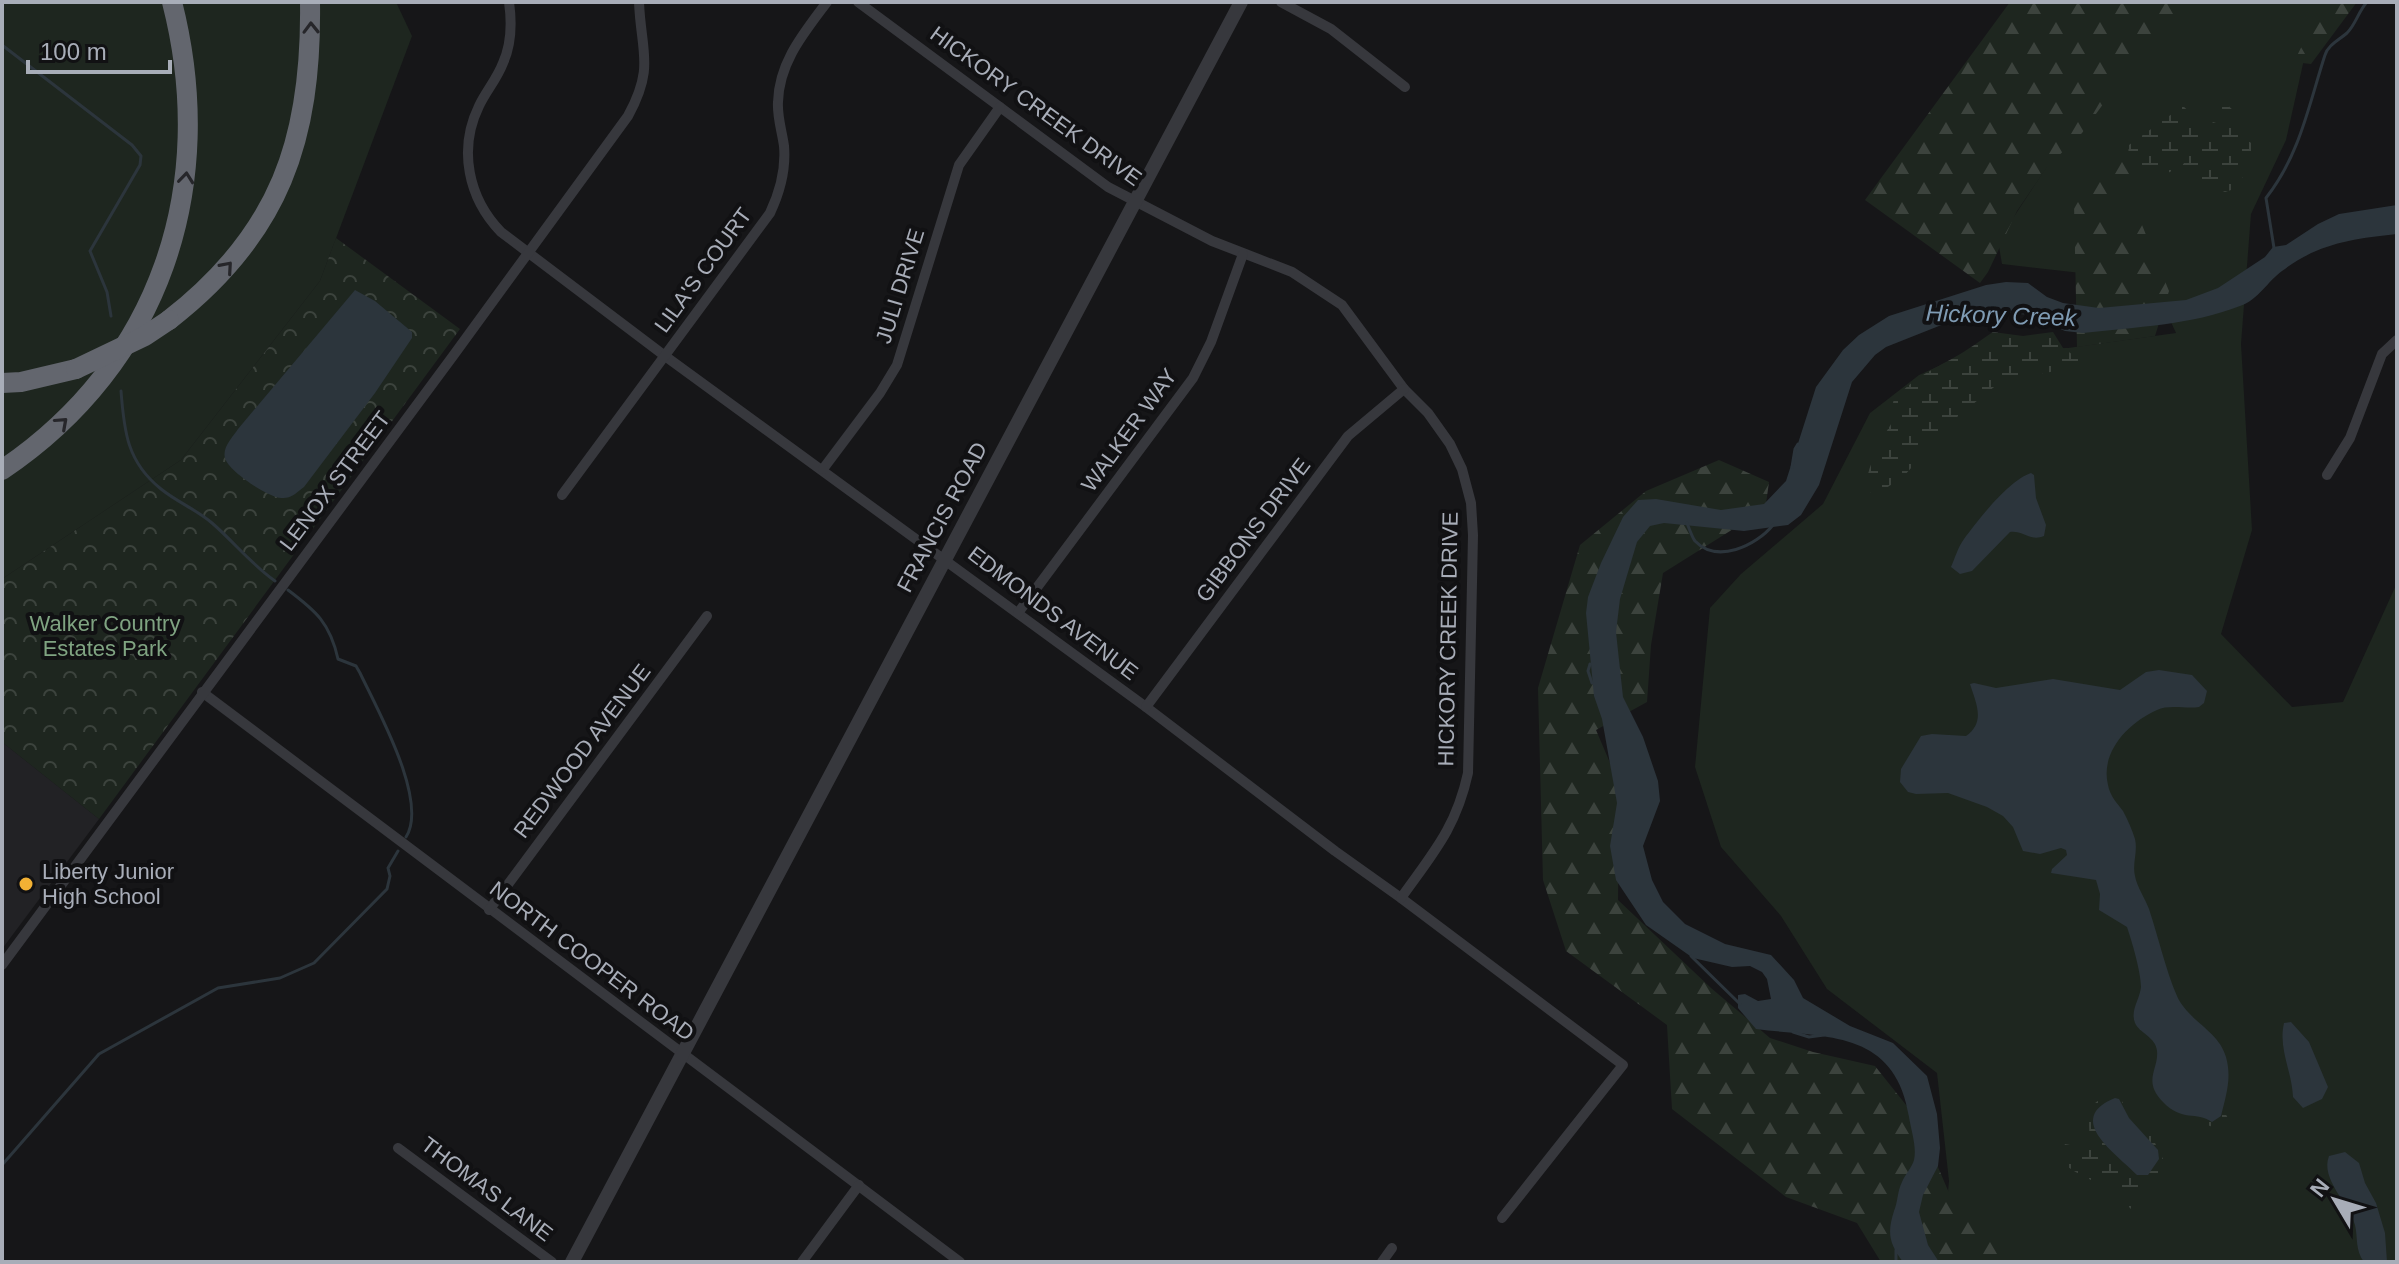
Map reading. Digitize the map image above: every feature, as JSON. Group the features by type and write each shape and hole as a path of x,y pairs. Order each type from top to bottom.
{"highway":[{"path":"2,470 30,451 72,413 113,366 140,321 168,256 183,201 189,138 186,78 172,2"},
{"path":"2,383 21,382 76,369 145,336 198,298 226,270 257,229 281,183 298,138 310,64 310,2"}],"street":[{"name":"EDMONDS AVENUE","path":"509,2 512,23 509,45 498,74 473,119 468,158 474,190 501,232 665,356 946,558 1623,1065 1502,1218"},
{"name":"LENOX STREET","path":"2,965 453,356 633,106 643,80 645,59 639,2"},
{"name":"LILA'S COURT","path":"562,495 763,225 776,199 784,165 778,101 783,72 796,43 827,2"},
{"name":"HICKORY CREEK DRIVE","path":"858,2 1108,187 1243,254 1292,272 1342,305 1404,389 1428,413 1450,444 1462,469 1471,503 1473,535 1468,773 1461,804 1447,834 1401,898"},
{"name":"FRANCIS ROAD","path":"572,1262 1241,2"},
{"path":"1281,2 1331,29 1405,87"},
{"name":"JULI DRIVE","path":"823,469 897,365 959,165 1000,107"},
{"name":"WALKER WAY","path":"1018,613 1193,378 1211,342 1243,254"},
{"path":"2327,475 2350,438 2382,354 2397,340"},
{"name":"GIBBONS DRIVE","path":"1146,707 1348,436 1404,389"},
{"name":"REDWOOD AVENUE","path":"489,910 707,616"},
{"name":"NORTH COOPER ROAD","path":"202,692 960,1262"},
{"name":"THOMAS LANE","path":"398,1148 552,1262"},
{"path":"802,1262 859,1185"},
{"path":"1382,1262 1392,1248"}],"shaded area":[{"path":"2397,205 2397,234 2351,241 2309,254 2282,271 2252,299 2222,312 2163,324 2083,333 2065,331 2017,310 1949,322 1886,347 1852,382 1819,485 1801,515 1788,525 1744,531 1664,523 1650,526 1637,542 1620,599 1616,632 1623,697 1643,737 1658,781 1660,801 1643,846 1652,880 1663,902 1685,924 1725,944 1771,955 1794,980 1803,998 1850,1026 1893,1043 1927,1076 1937,1114 1940,1148 1938,1166 1923,1195 1919,1212 1928,1245 1939,1262 1903,1262 1892,1243 1890,1226 1900,1186 1913,1163 1915,1150 1901,1088 1889,1067 1872,1052 1853,1043 1831,1037 1756,1029 1738,1008 1738,995 1745,994 1758,1001 1771,999 1767,979 1762,972 1750,966 1732,967 1693,958 1646,925 1616,880 1610,846 1617,803 1602,719 1594,696 1586,613 1588,597 1601,563 1623,517 1638,500 1656,499 1721,510 1764,504 1786,481 1816,387 1843,350 1859,335 1889,316 1986,285 2006,282 2028,283 2047,297 2063,303 2099,308 2186,300 2218,288 2265,257 2273,247 2286,245 2339,214"},
{"path":"355,290 375,301 412,332 412,338 304,487 288,498 275,497 233,470 225,458 226,446"},
{"path":"2031,473 2046,525 2044,536 2035,538 2010,532 1972,571 1960,574 1951,567 1964,539 2004,492"},
{"path":"2159,670 2192,675 2207,691 2204,703 2199,707 2162,708 2136,723 2112,750 2108,761 2108,785 2135,839 2136,880 2149,909 2177,996 2188,1012 2217,1040 2226,1057 2226,1094 2221,1116 2212,1122 2176,1112 2163,1102 2153,1088 2156,1046 2137,1026 2134,1018 2141,987 2134,949 2127,927 2099,910 2100,894 2096,880 2051,873 2067,855 2066,850 2061,848 2040,854 2023,851 2013,827 2003,816 1987,807 1948,793 1908,792 1900,782 1901,769 1921,736 1966,736 1972,731 1978,712 1970,684 1996,688 2053,679 2120,690 2146,672"},
{"name":"Liberty Junior High School","path":"2,742 99,819 2,949"},
{"path":"2291,1022 2309,1042 2328,1087 2322,1099 2303,1108 2293,1097 2284,1051 2284,1023"},
{"path":"2119,1099 2129,1118 2158,1150 2159,1159 2148,1175 2137,1175 2108,1147 2094,1126 2094,1116 2100,1106"},
{"path":"2345,1152 2359,1163 2376,1203 2385,1233 2387,1262 2364,1262 2352,1217 2328,1173 2329,1156"}],"green space":[{"path":"2,2 396,2 412,36 320,281 181,460 2,579"},
{"path":"2010,2 2185,2 2128,70 2082,133 2047,167 2017,211 1980,283 1865,200"},
{"path":"2169,2 2325,2 2305,55 2286,140 2251,214 2241,344 2252,530 2221,634 2292,707 2343,702 2397,583 2397,1262 1982,1262 1944,1233 1949,1181 1937,1073 1827,989 1781,916 1721,847 1695,767 1710,608 1741,574 1823,504 1870,413 1919,375 1976,349 2068,348 2176,333 2152,281 2002,264 1998,241 2051,160"},
{"path":"2316,2 2357,2 2311,64 2294,62 2319,11"},
{"path":"2203,99 2221,99 2235,112 2221,116"},
{"path":"2183,106 2208,129 2213,122 2237,130 2251,143 2251,160 2237,188 2225,192 2178,172 2200,139 2175,169 2149,184 2127,164 2129,145"},
{"path":"2124,148 2139,182 2112,210 2119,222 2142,225 2169,291 2155,336 2077,347 2074,203"},
{"name":"Walker Country Estates Park","path":"336,238 460,329 99,819 2,742 2,579 181,460 320,281"},
{"path":"1993,332 2023,336 2053,332 2063,348 2079,359 2083,367 2004,379 1957,417 1903,477 1877,494 1870,492 1865,487 1870,469 1881,441 1896,417 1893,402 1899,394 1929,371"},
{"path":"1719,460 1769,482 1764,518 1738,526 1663,573 1651,645 1647,702 1596,730 1619,784 1618,900 1711,988 1770,1038 1813,1052 1875,1066 1918,1120 1955,1207 2011,1254 2014,1262 1881,1262 1857,1223 1786,1197 1672,1109 1667,1025 1566,951 1543,880 1538,688 1580,545 1646,491"},
{"path":"2113,1096 2121,1099 2131,1120 2152,1137 2163,1159 2159,1179 2131,1209 2124,1202 2125,1190 2122,1187 2101,1184 2078,1173 2066,1165 2061,1153 2065,1144 2089,1146 2092,1108 2103,1098"},
{"path":"2223,1109 2231,1124 2228,1132 2195,1121 2196,1118 2218,1123"}],"waterway":[{"path":"2274,248 2266,198 2278,182 2295,147 2326,51 2347,33 2367,2"},
{"path":"2,45 132,145 141,156 140,165 90,251 107,292 111,316"},
{"name":"Hickory Creek","path":"2005,311 2025,313"},
{"path":"121,391 129,445 141,468 161,489 212,523 275,581"},
{"name":"Hickory Creek","path":"1792,467 1798,444"},
{"name":"Hickory Creek","path":"1687,523 1695,541 1704,548 1725,552 1757,540 1773,525"},
{"path":"288,590 326,627 338,659 356,666 378,709 398,755 411,801 411,821 406,837"},
{"name":"Hickory Creek","path":"1590,664 1588,671 1592,683"},
{"path":"2,1165 99,1054 218,988 280,978 314,963 387,889 388,868 398,851"},
{"name":"Hickory Creek","path":"1691,956 1740,1004"},
{"name":"Hickory Creek","path":"1793,1032 1809,1037 1824,1035"},
{"name":"Hickory Creek","path":"1896,1250 1896,1262"}],"place":[{"name":"Liberty Junior High School","path":"26,884"}]}
